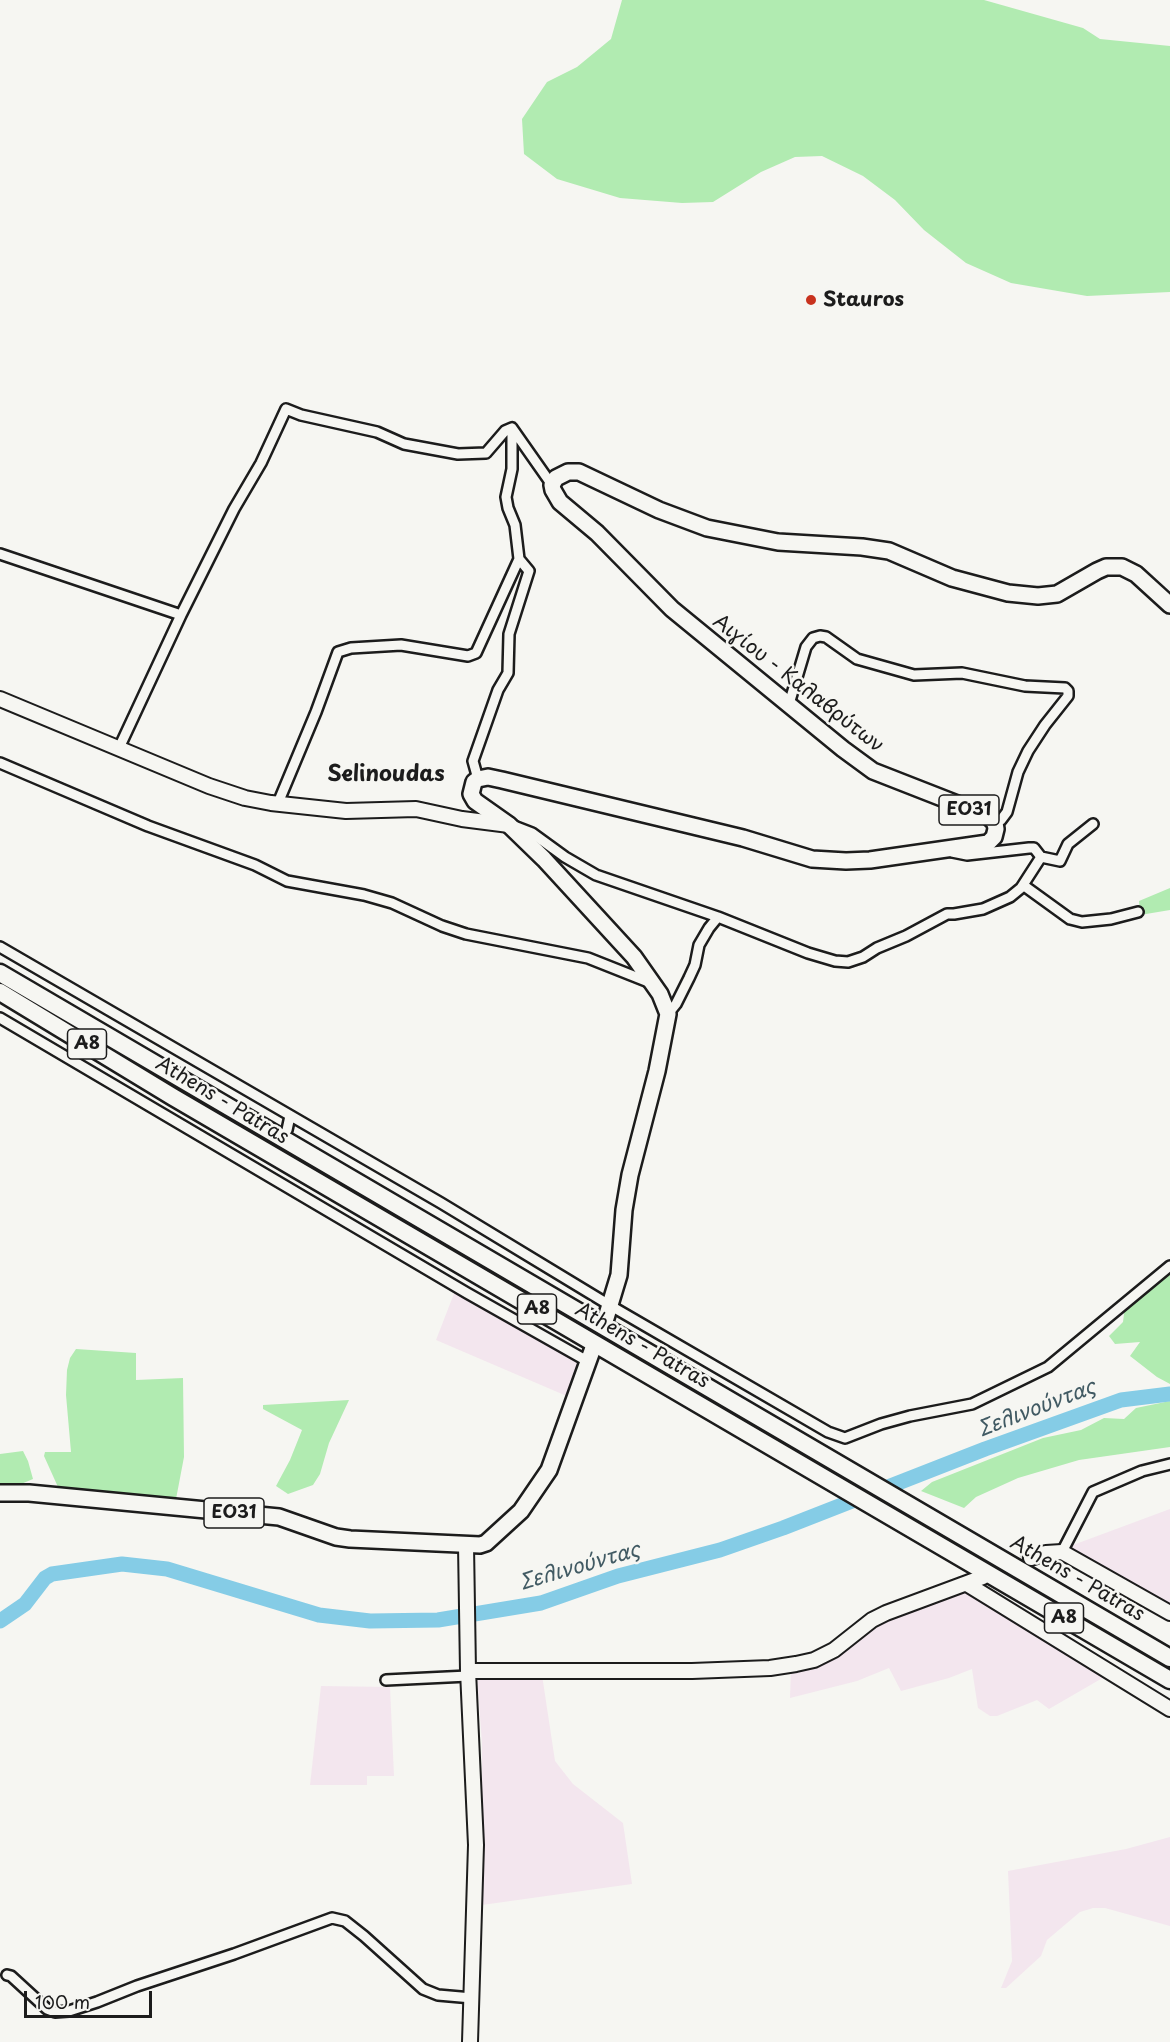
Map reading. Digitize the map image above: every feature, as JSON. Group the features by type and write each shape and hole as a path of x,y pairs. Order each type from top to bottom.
{"highway":[{"name":"Athens - Patras","path":"0,974 1170,1658"},
{"name":"Athens - Patras","path":"0,992 173,1096 1170,1680"}],"main road":[{"path":"552,485 561,474 579,472 659,510 707,528 778,542 881,550 952,578 1008,593 1038,596 1057,594 1106,567 1122,567 1145,581 1170,605"},
{"name":"Αιγίου - Καλαβρύτων","path":"552,485 560,502 597,533 672,609 873,771 988,816 994,823"},
{"name":"ΕΟ31","path":"478,779 488,777 502,780 713,830 812,859 854,861 988,843 996,835 994,823"},
{"path":"478,779 474,782 471,794 475,801 509,825 544,859 634,957 660,994 668,1014 657,1071 630,1175 624,1210 619,1275 608,1312"},
{"name":"ΕΟ31","path":"0,1492 279,1517 336,1537 480,1545 486,1543 521,1511 549,1470 591,1355"}],"street":[{"path":"119,748 181,615 234,509 261,463 286,409 301,415 377,432 404,444 458,453 486,453 505,431 512,429"},
{"path":"512,429 552,485"},
{"path":"278,803 338,652 351,648 410,646 473,656 519,559 515,525 506,497 512,469 512,429"},
{"path":"0,554 181,615"},
{"path":"478,779 473,761 498,690 506,678 509,634 529,571 519,559"},
{"path":"789,704 806,647 813,638 820,636 826,637 851,655 864,661 914,675 962,673 1024,686 1065,688 1068,691 1067,698 1049,719 1028,751 1018,772 1007,812 1001,820 994,823"},
{"path":"0,699 218,790 249,799 346,811 417,809 462,819 509,825 532,833 565,857 596,875 718,917 808,953 848,962 863,957 947,914 969,912 1002,901 1018,892 1041,857"},
{"path":"0,763 148,826 255,865 287,881 364,894 392,903 442,926 466,934 588,958 652,984"},
{"path":"938,849 967,855 1034,848 1041,857 1060,861 1068,844 1094,824"},
{"path":"1023,885 1070,919 1082,922 1111,919 1138,912"},
{"path":"668,1014 676,1004 695,965 699,945 718,917"},
{"path":"0,947 441,1203 608,1312 828,1432 845,1438 910,1416 972,1404 1048,1366 1170,1266"},
{"path":"0,1018 278,1180 591,1355"},
{"path":"287,1130 290,1116"},
{"path":"278,1180 282,1164"},
{"path":"1062,1552 1093,1492 1142,1471 1170,1464"},
{"path":"466,1545 467,1653 476,1845 470,2042"},
{"path":"1031,1558 1046,1553 1062,1552 1170,1613"},
{"path":"386,1680 468,1673 692,1671 782,1666 824,1656 842,1645 872,1620 983,1577"},
{"path":"967,1584 1170,1708"},
{"path":"7,1975 11,1976 47,2009 55,2012 69,2011 332,1918 345,1922 364,1936 423,1989 438,1995 472,1998"}],"shaded area":[{"path":"455,1291 582,1364 569,1397 436,1340"},
{"path":"1170,1509 1170,1604 1072,1548 1073,1545"},
{"path":"964,1588 1106,1676 1049,1709 1037,1700 997,1716 990,1716 978,1708 972,1669 901,1691 889,1668 857,1681 790,1698 791,1668 866,1627"},
{"path":"542,1675 555,1761 573,1784 623,1823 632,1884 482,1905 482,1743 477,1676"},
{"path":"321,1686 390,1687 394,1776 367,1776 367,1785 310,1785"},
{"path":"1170,1837 1170,1926 1105,1908 1093,1908 1080,1912 1047,1940 1041,1956 1006,1988 1001,1988 1012,1961 1008,1871 1126,1849"}],"green space":[{"path":"622,0 984,0 1083,28 1100,39 1170,46 1170,292 1087,296 1011,283 966,263 924,230 895,200 863,176 822,156 795,157 761,172 713,202 682,203 620,198 557,179 524,154 522,119 547,82 577,67 611,39"},
{"path":"1170,888 1170,910 1140,915 1139,901"},
{"path":"1170,1269 1170,1384 1130,1356 1140,1342 1115,1344 1109,1336 1123,1322 1125,1306"},
{"path":"76,1349 136,1353 136,1380 183,1378 184,1457 176,1499 58,1487 44,1456 45,1452 71,1452 66,1395 67,1370 70,1358"},
{"path":"349,1400 329,1443 320,1474 313,1485 288,1494 276,1486 302,1430 263,1409 263,1405"},
{"path":"1170,1401 1170,1447 1079,1460 1018,1478 976,1497 964,1508 921,1491 932,1482 1043,1438 1081,1430 1104,1418 1124,1419 1136,1408"},
{"path":"23,1451 33,1479 21,1484 0,1485 0,1454"}],"waterway":[{"name":"Σελινούντας","path":"0,1621 25,1604 45,1578 52,1574 122,1564 167,1569 319,1615 370,1621 438,1620 541,1603 618,1576 720,1550 783,1528 985,1449 1121,1400 1170,1394"}],"tunnel":[{"path":"983,1577 1031,1558"}],"place":[{"name":"Stauros","path":"811,300"}],"district":[{"name":"Selinoudas","path":"386,775"}]}
